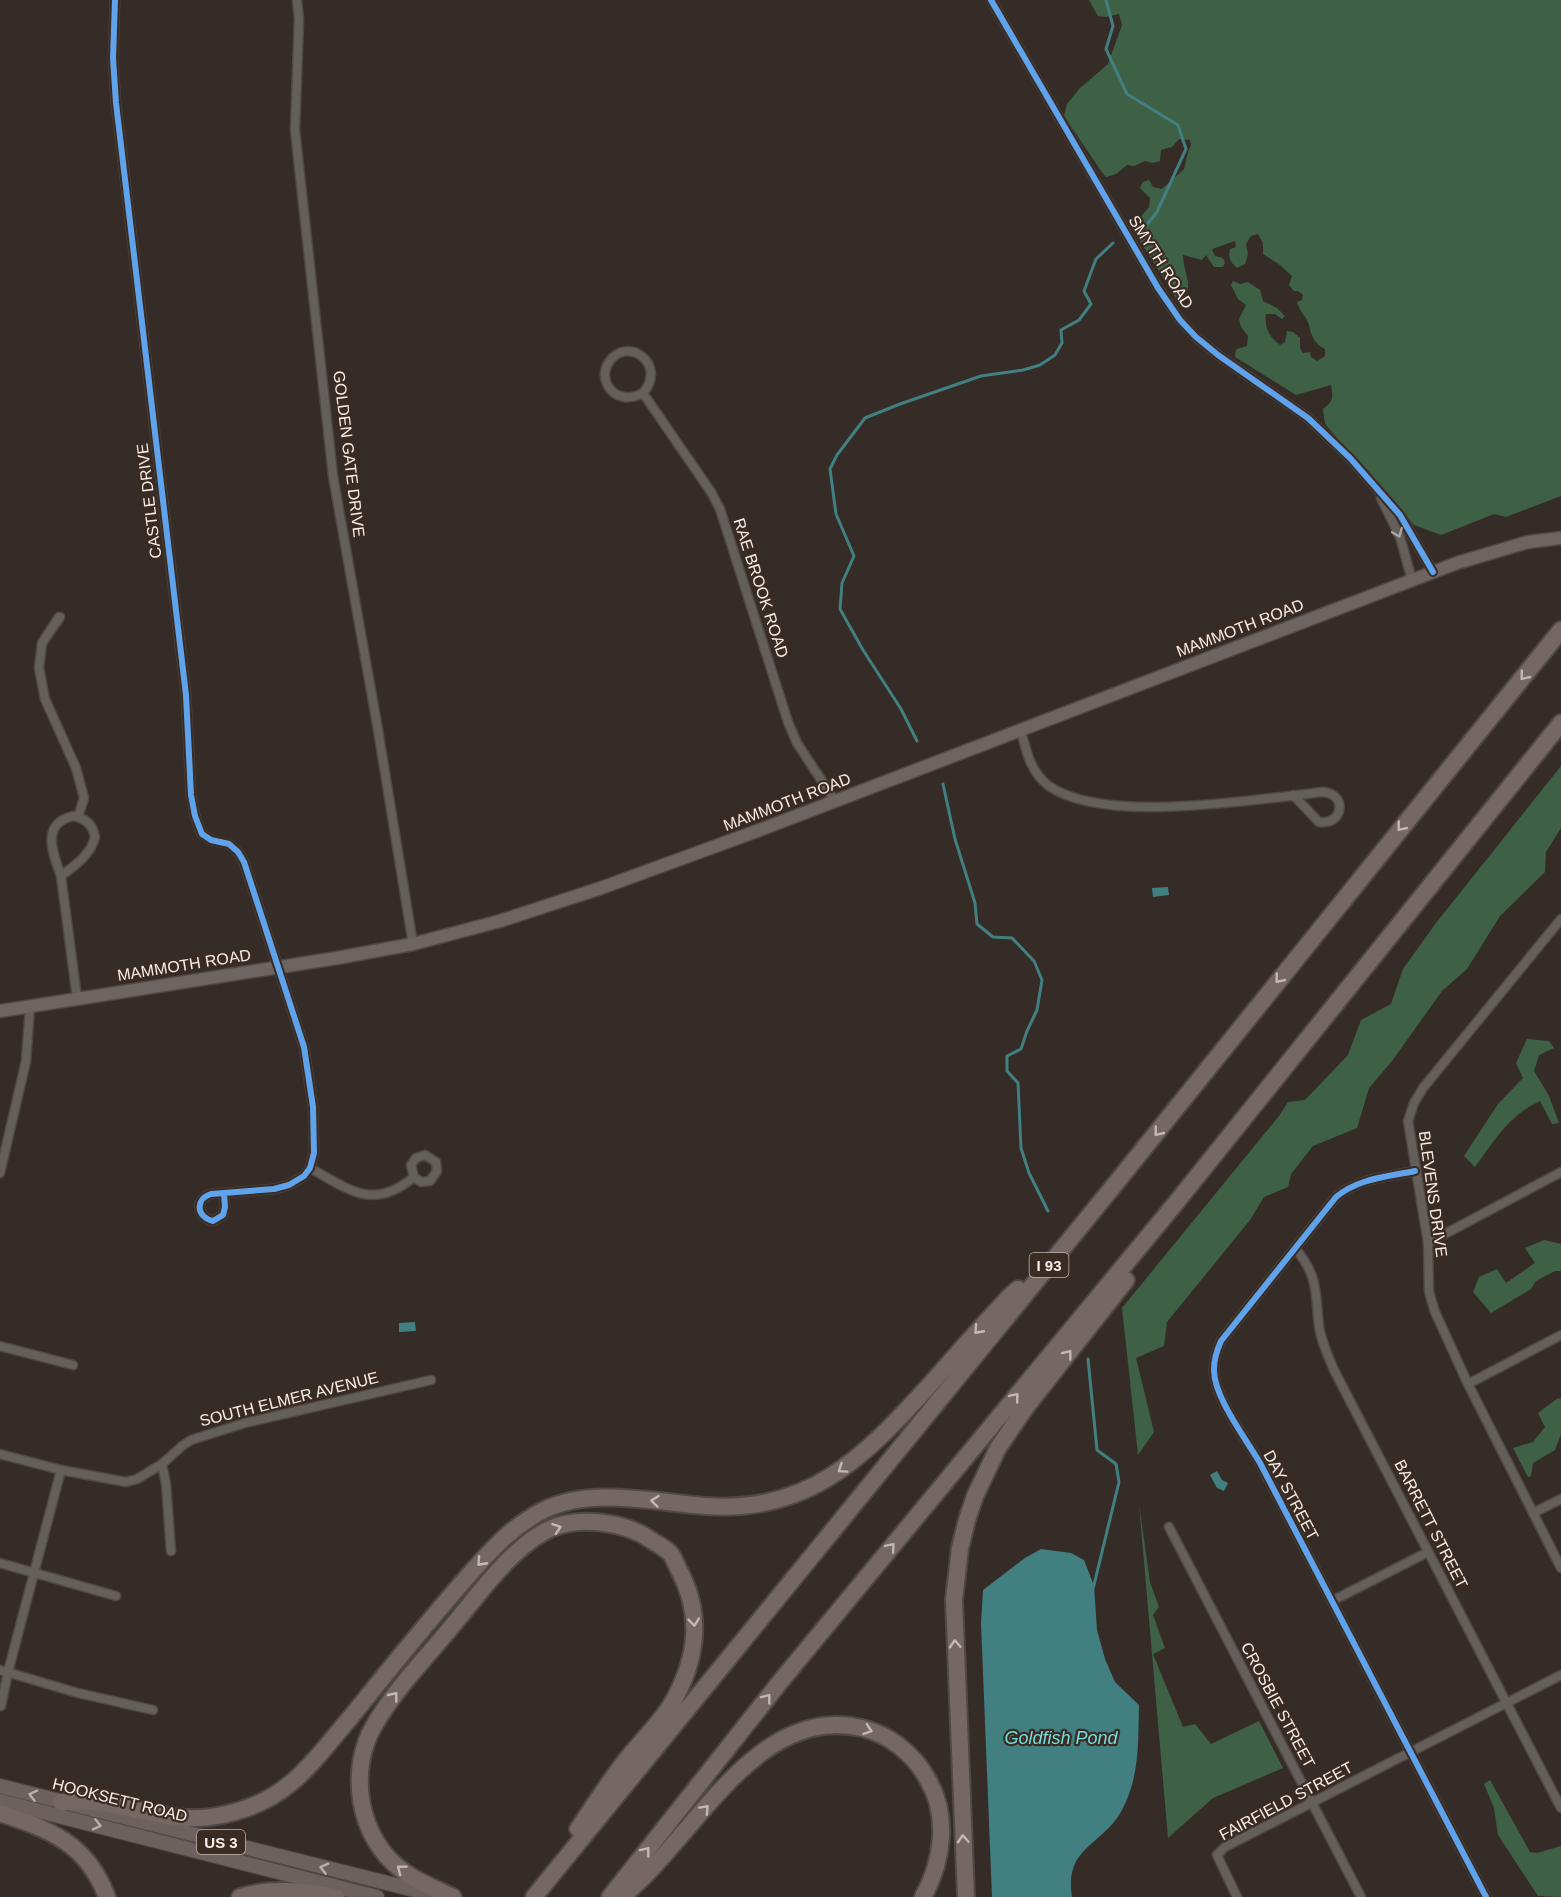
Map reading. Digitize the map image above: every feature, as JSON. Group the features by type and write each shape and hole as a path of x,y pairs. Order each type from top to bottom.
{"highway":[{"name":"I 93","path":"534,1897 1561,630"},
{"path":"610,1897 780,1682 1175,1204 1561,723"},
{"path":"966,1897 954,1600 960,1548 967,1520 975,1496 998,1448 1026,1407 1126,1280 1175,1204"},
{"path":"61,1802 100,1802 152,1813 197,1818 239,1810 258,1804 277,1794 292,1783 328,1744 452,1594 507,1533 546,1509 582,1499 612,1497 735,1507 778,1500 820,1483 842,1471 870,1448 1009,1297 1051,1262"},
{"path":"453,1897 403,1871 378,1846 370,1830 360,1794 362,1758 366,1742 385,1708 415,1671 501,1569 529,1542 553,1528 580,1521 609,1524 643,1534 670,1553 688,1587 696,1627 692,1659 675,1700 622,1764 568,1843 558,1869"},
{"path":"621,1897 644,1877 748,1764 777,1742 801,1730 824,1724 854,1726 880,1734 908,1754 921,1767 929,1780 940,1813 941,1833 934,1872 923,1897"},
{"path":"0,1813 40,1826 78,1851 91,1866 107,1897"},
{"path":"240,1897 279,1890 336,1897"}],"main road":[{"name":"MAMMOTH ROAD","path":"0,1011 278,968 413,944 500,921 601,888 835,801 1433,572 1493,551 1528,542 1561,538"},
{"name":"HOOKSETT ROAD","path":"0,1786 441,1897"},
{"name":"HOOKSETT ROAD","path":"0,1801 377,1897"}],"street":[{"name":"CASTLE DRIVE","path":"115,0 113,58 116,103 186,695 191,795 195,816 202,834 211,840 229,844 244,862 278,968"},
{"name":"GOLDEN GATE DRIVE","path":"297,0 299,19 295,130 333,476 413,944"},
{"name":"SMYTH ROAD","path":"991,0 1158,288 1180,320 1218,355 1308,418 1350,458 1400,515 1433,572"},
{"path":"630,351 644,357 651,371 651,379 643,393 629,398 622,397 610,388 605,375 606,367 615,355 630,351"},
{"name":"RAE BROOK ROAD","path":"643,393 711,492 720,509 788,722 797,743 835,801"},
{"name":"SMYTH ROAD","path":"1377,490 1400,537 1412,580"},
{"path":"42,643 39,668 45,699 76,768 84,798 78,817"},
{"path":"1021,731 1032,767 1040,778 1064,795 1096,804 1148,807 1196,805 1293,795 1328,792 1336,797 1340,806 1339,811 1334,819 1319,822 1293,795"},
{"path":"60,876 77,864 93,843 94,831 78,817 58,821 51,835 60,876 77,998"},
{"name":"BLEVENS DRIVE","path":"1561,919 1418,1095 1408,1121 1428,1243 1432,1305 1468,1384 1561,1568"},
{"path":"224,1193 274,1189 289,1185 304,1176 310,1168 315,1141 310,1076 297,1021 278,968"},
{"path":"0,1173 26,1061 30,1007"},
{"path":"310,1168 347,1188 375,1196 392,1193 414,1177"},
{"name":"DAY STREET","path":"1415,1171 1348,1186 1336,1197 1221,1341 1213,1370 1222,1400 1260,1463 1486,1897"},
{"path":"1428,1243 1561,1172"},
{"name":"BARRETT STREET","path":"1295,1248 1305,1260 1315,1282 1320,1328 1325,1349 1334,1370 1561,1808"},
{"path":"1468,1384 1561,1335"},
{"path":"0,1346 73,1365"},
{"name":"SOUTH ELMER AVENUE","path":"0,1454 61,1470 126,1482 137,1479 162,1464 191,1440 245,1423 431,1380"},
{"path":"162,1464 166,1484 171,1551"},
{"path":"1,1706 4,1671 61,1470"},
{"path":"1533,1513 1561,1499"},
{"name":"CROSBIE STREET","path":"1169,1527 1361,1897"},
{"path":"1332,1601 1428,1552"},
{"path":"0,1563 116,1596"},
{"path":"4,1671 78,1693 153,1710"},
{"name":"FAIRFIELD STREET","path":"1237,1897 1217,1855 1225,1847 1561,1675"}],"green space":[{"path":"1089,0 1561,0 1561,496 1506,517 1494,514 1441,535 1414,525 1325,424 1323,409 1332,398 1331,385 1296,395 1235,357 1236,349 1247,346 1248,336 1241,327 1239,319 1246,305 1238,299 1231,285 1233,281 1240,284 1248,282 1260,290 1263,301 1277,308 1285,316 1282,319 1275,314 1266,314 1267,327 1276,342 1280,345 1285,342 1287,331 1293,332 1300,338 1300,348 1303,353 1310,352 1311,357 1317,361 1325,356 1325,349 1314,339 1308,322 1298,306 1297,302 1302,300 1303,295 1294,291 1289,285 1292,276 1263,254 1263,243 1258,234 1251,236 1246,244 1248,254 1245,264 1237,268 1229,257 1230,249 1236,247 1235,241 1212,249 1215,256 1223,258 1225,263 1223,267 1214,267 1206,255 1202,260 1183,255 1188,289 1187,293 1176,298 1136,235 1133,226 1149,207 1150,198 1140,188 1143,182 1149,180 1153,187 1162,189 1184,169 1191,145 1190,140 1179,139 1172,147 1161,150 1160,161 1153,163 1145,161 1134,166 1127,165 1116,174 1106,177 1101,171 1064,116 1067,104 1080,88 1108,64 1122,25 1119,14 1098,16"},
{"path":"1561,766 1561,828 1546,852 1545,872 1500,916 1467,969 1442,991 1392,1061 1369,1088 1357,1128 1313,1146 1291,1174 1288,1187 1264,1197 1250,1220 1167,1322 1164,1346 1136,1358 1154,1432 1138,1455 1122,1308 1288,1102 1305,1100 1348,1055 1361,1020 1391,1004 1403,969 1436,923"},
{"path":"1527,1039 1549,1041 1554,1048 1539,1055 1534,1071 1549,1096 1559,1123 1552,1124 1540,1101 1511,1121 1475,1167 1464,1156 1498,1104 1523,1078 1516,1063"},
{"path":"1544,1240 1561,1244 1561,1271 1555,1271 1536,1281 1531,1289 1491,1313 1473,1292 1479,1277 1497,1269 1506,1283 1535,1263 1525,1248"},
{"path":"1558,1398 1561,1399 1561,1434 1555,1450 1533,1463 1531,1476 1528,1477 1513,1448 1533,1442 1545,1427 1538,1413"},
{"path":"1139,1504 1150,1582 1159,1607 1153,1615 1165,1648 1153,1654 1183,1727 1195,1724 1211,1744 1259,1721 1283,1768 1213,1798 1168,1838"},
{"path":"1490,1780 1530,1852 1537,1853 1561,1846 1561,1897 1538,1896 1498,1835 1494,1808 1484,1784"}],"water":[{"path":"1168,887 1169,895 1153,897 1152,888"},
{"path":"415,1322 416,1331 399,1332 399,1323"},
{"path":"1217,1471 1222,1480 1228,1483 1224,1491 1217,1488 1210,1475"},
{"name":"Goldfish Pond","path":"1041,1549 1071,1553 1084,1560 1094,1586 1097,1630 1105,1659 1115,1682 1139,1705 1137,1759 1132,1784 1122,1810 1105,1832 1086,1848 1074,1867 1071,1880 1072,1897 992,1897 981,1623 983,1590 1025,1558"}],"waterway":[{"path":"1106,0 1113,26 1106,49 1127,94 1178,125 1186,149 1157,212 1145,227"},
{"path":"917,741 901,709 840,609 842,583 854,556 836,514 830,469 837,455 865,418 981,376 1040,365 1055,355 1062,343 1061,330 1079,320 1091,304 1084,291 1096,259 1113,243"},
{"path":"943,784 955,839 975,903 977,924 993,937 1012,938 1034,961 1042,980 1037,1010 1021,1049 1007,1056 1007,1071 1018,1083 1021,1148 1029,1173 1048,1211"},
{"path":"1088,1359 1097,1450 1116,1464 1119,1482 1093,1589"}],"cycle path":[{"path":"115,0 113,58 116,103 186,695 191,795 195,816 202,834 211,840 229,844 244,862 304,1047 313,1107 314,1153 310,1168 304,1176 289,1185 274,1189 211,1194 206,1196 200,1204 203,1216 213,1221 223,1215 224,1193"},
{"path":"991,0 1158,288 1180,320 1218,355 1308,418 1350,458 1400,515 1433,572"},
{"path":"1415,1171 1364,1182 1336,1197 1221,1341 1216,1355 1215,1380 1224,1404 1260,1463 1486,1897"}]}
